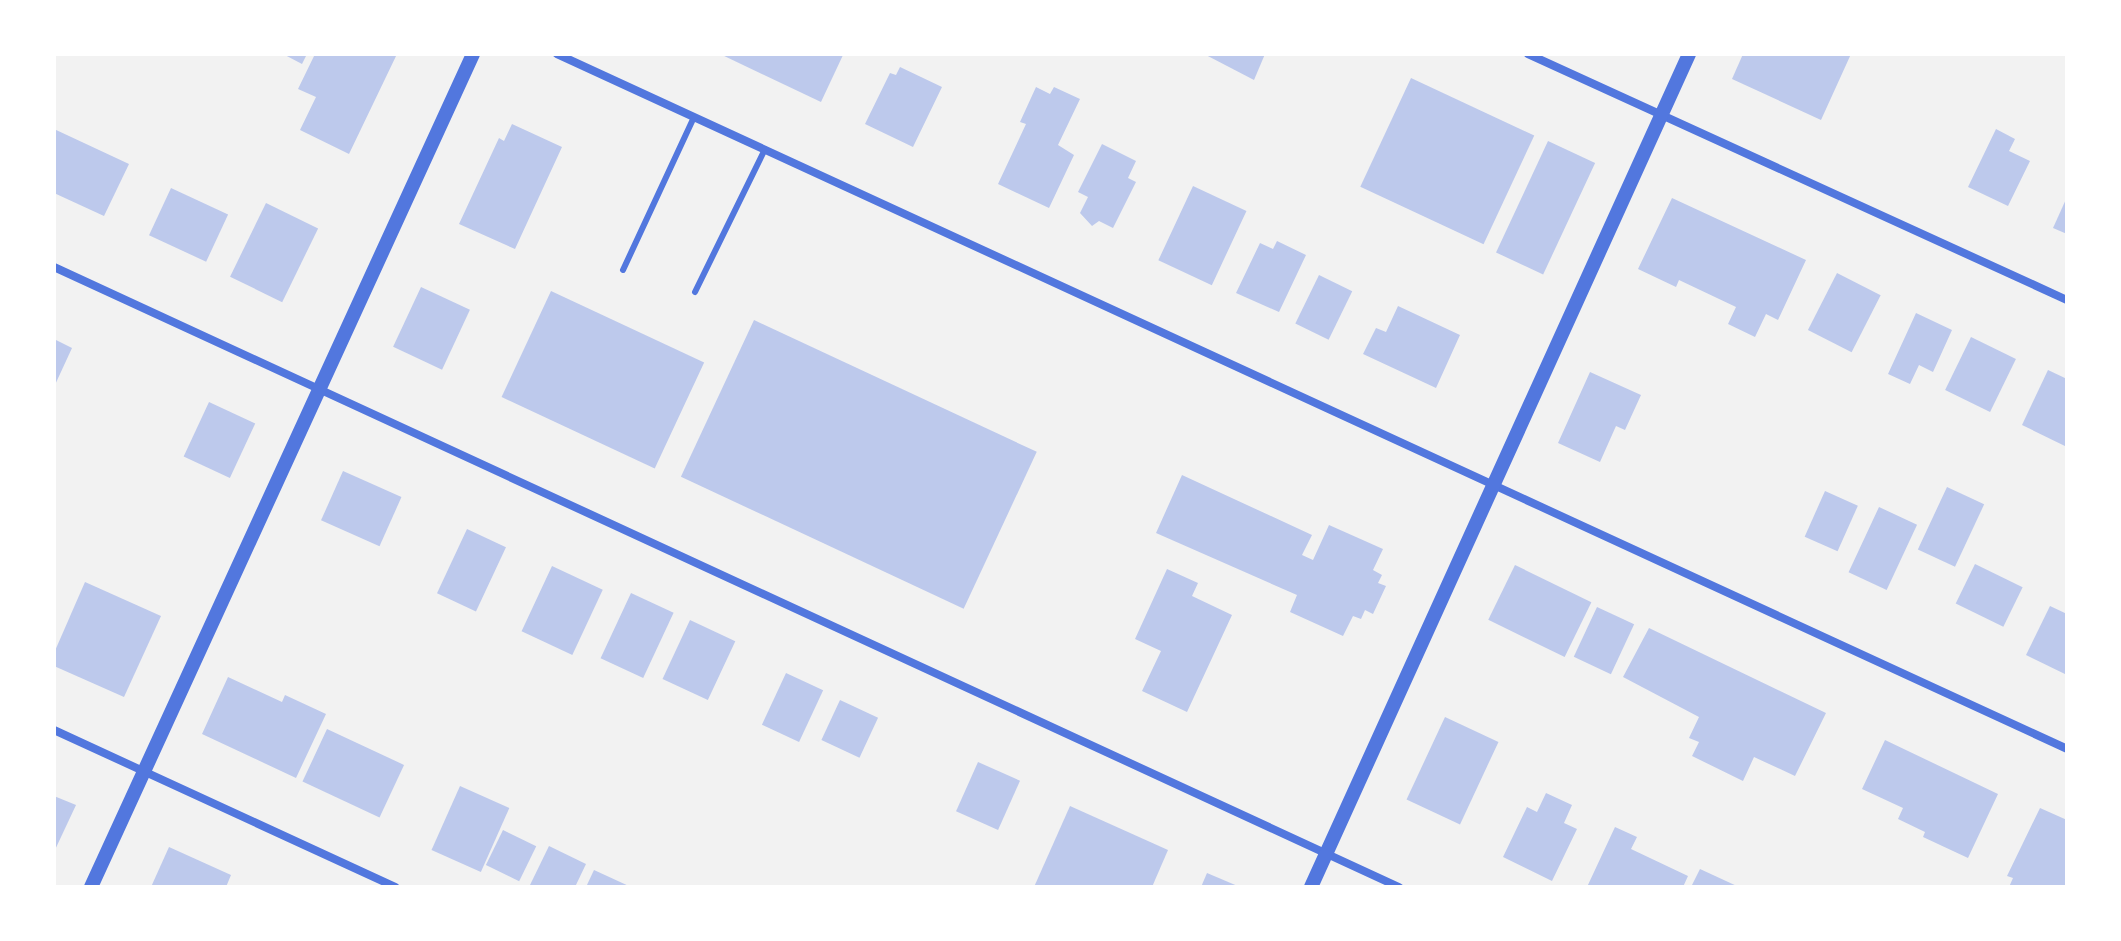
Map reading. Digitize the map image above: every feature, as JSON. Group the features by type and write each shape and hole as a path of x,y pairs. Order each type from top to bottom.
{"street":[{"path":"91,887 473,54"},
{"path":"557,54 2067,749"},
{"path":"1528,54 2067,300"},
{"path":"1311,887 1689,54"},
{"path":"54,267 1399,887"},
{"path":"54,730 396,887"}],"lane":[{"path":"623,270 694,117"},
{"path":"695,292 765,149"}],"building":[{"path":"283,54 307,54 302,64"},
{"path":"315,54 397,54 349,154 300,130 316,97 298,89"},
{"path":"720,54 841,54 843,55 821,102"},
{"path":"1204,54 1265,54 1254,80"},
{"path":"1743,54 1851,54 1821,120 1732,79"},
{"path":"900,67 942,87 913,147 865,124 890,73 896,75"},
{"path":"1411,78 1534,135 1484,244 1360,187"},
{"path":"1036,87 1050,94 1054,87 1080,99 1058,145 1074,155 1049,208 998,184 1026,124 1020,122"},
{"path":"512,124 562,147 515,249 459,224 499,138 504,141"},
{"path":"54,129 129,164 104,216 54,193"},
{"path":"1996,129 2015,139 2009,151 2030,161 2008,206 1968,187"},
{"path":"1548,141 1595,163 1543,274 1496,252"},
{"path":"1102,144 1136,161 1128,178 1136,182 1113,228 1099,221 1092,226 1080,213 1088,197 1078,192"},
{"path":"1193,186 1246,211 1212,285 1158,260"},
{"path":"171,188 228,215 206,262 149,235"},
{"path":"2067,197 2067,234 2053,228"},
{"path":"1672,198 1806,260 1778,320 1766,314 1755,337 1728,324 1736,307 1679,280 1676,287 1638,269"},
{"path":"266,203 318,228 282,302 230,277"},
{"path":"1277,241 1306,255 1279,312 1236,293 1260,243 1273,249"},
{"path":"1837,273 1881,295 1852,352 1808,330"},
{"path":"1319,275 1352,291 1329,340 1295,324"},
{"path":"421,287 470,310 442,370 393,347"},
{"path":"551,291 704,362 655,468 502,397"},
{"path":"1398,306 1460,335 1436,388 1363,354 1376,328 1386,332"},
{"path":"1916,313 1952,330 1933,372 1919,365 1910,384 1888,374"},
{"path":"754,320 1037,452 964,609 681,477"},
{"path":"1971,337 2016,359 1990,412 1945,390"},
{"path":"54,339 72,348 54,387"},
{"path":"2048,370 2067,379 2067,447 2022,425"},
{"path":"1590,372 1641,395 1625,430 1616,426 1600,462 1558,443"},
{"path":"209,402 255,424 230,478 184,456"},
{"path":"343,471 401,497 380,546 321,520"},
{"path":"1182,475 1312,535 1302,555 1313,560 1329,525 1383,549 1373,570 1382,575 1378,583 1386,586 1373,614 1365,610 1361,619 1353,616 1343,636 1290,612 1297,595 1156,533"},
{"path":"1947,487 1984,504 1955,567 1918,550"},
{"path":"1825,491 1858,506 1838,551 1805,537"},
{"path":"1879,507 1917,525 1887,590 1849,572"},
{"path":"467,529 506,547 476,612 437,593"},
{"path":"1975,564 2023,587 2003,627 1956,604"},
{"path":"1515,565 1591,602 1565,657 1488,620"},
{"path":"552,566 603,590 572,655 522,631"},
{"path":"1167,569 1198,583 1192,596 1232,615 1187,712 1142,691 1161,651 1135,639"},
{"path":"85,582 161,616 124,697 54,666 54,653"},
{"path":"631,593 674,613 643,678 601,658"},
{"path":"2050,606 2067,614 2067,675 2026,655"},
{"path":"1597,607 1634,624 1611,674 1574,657"},
{"path":"690,620 735,641 708,700 663,679"},
{"path":"1649,628 1826,713 1795,776 1754,757 1743,781 1692,756 1699,742 1689,738 1699,717 1623,677"},
{"path":"786,673 823,690 799,742 762,725"},
{"path":"228,677 282,702 285,695 326,714 296,778 202,734"},
{"path":"840,700 878,718 859,758 821,740"},
{"path":"1445,717 1498,742 1460,824 1407,799"},
{"path":"327,729 404,765 380,817 302,782"},
{"path":"1885,740 1998,794 1968,858 1923,837 1925,832 1898,819 1903,808 1862,789"},
{"path":"978,762 1020,781 998,830 956,811"},
{"path":"460,786 509,808 481,872 432,850"},
{"path":"1546,793 1572,805 1564,823 1577,829 1552,881 1503,857 1527,807 1537,812"},
{"path":"54,796 76,805 54,852"},
{"path":"1070,806 1168,850 1152,887 1034,887"},
{"path":"2040,808 2067,820 2067,887 2009,887 2013,878 2007,876"},
{"path":"1615,827 1637,837 1631,849 1688,876 1683,887 1587,887"},
{"path":"503,830 536,846 519,881 486,865"},
{"path":"549,846 586,864 575,887 530,885"},
{"path":"169,847 231,875 226,887 151,887"},
{"path":"1700,869 1739,887 1691,887"},
{"path":"594,870 631,887 586,887"},
{"path":"1207,873 1240,887 1201,887"}]}
